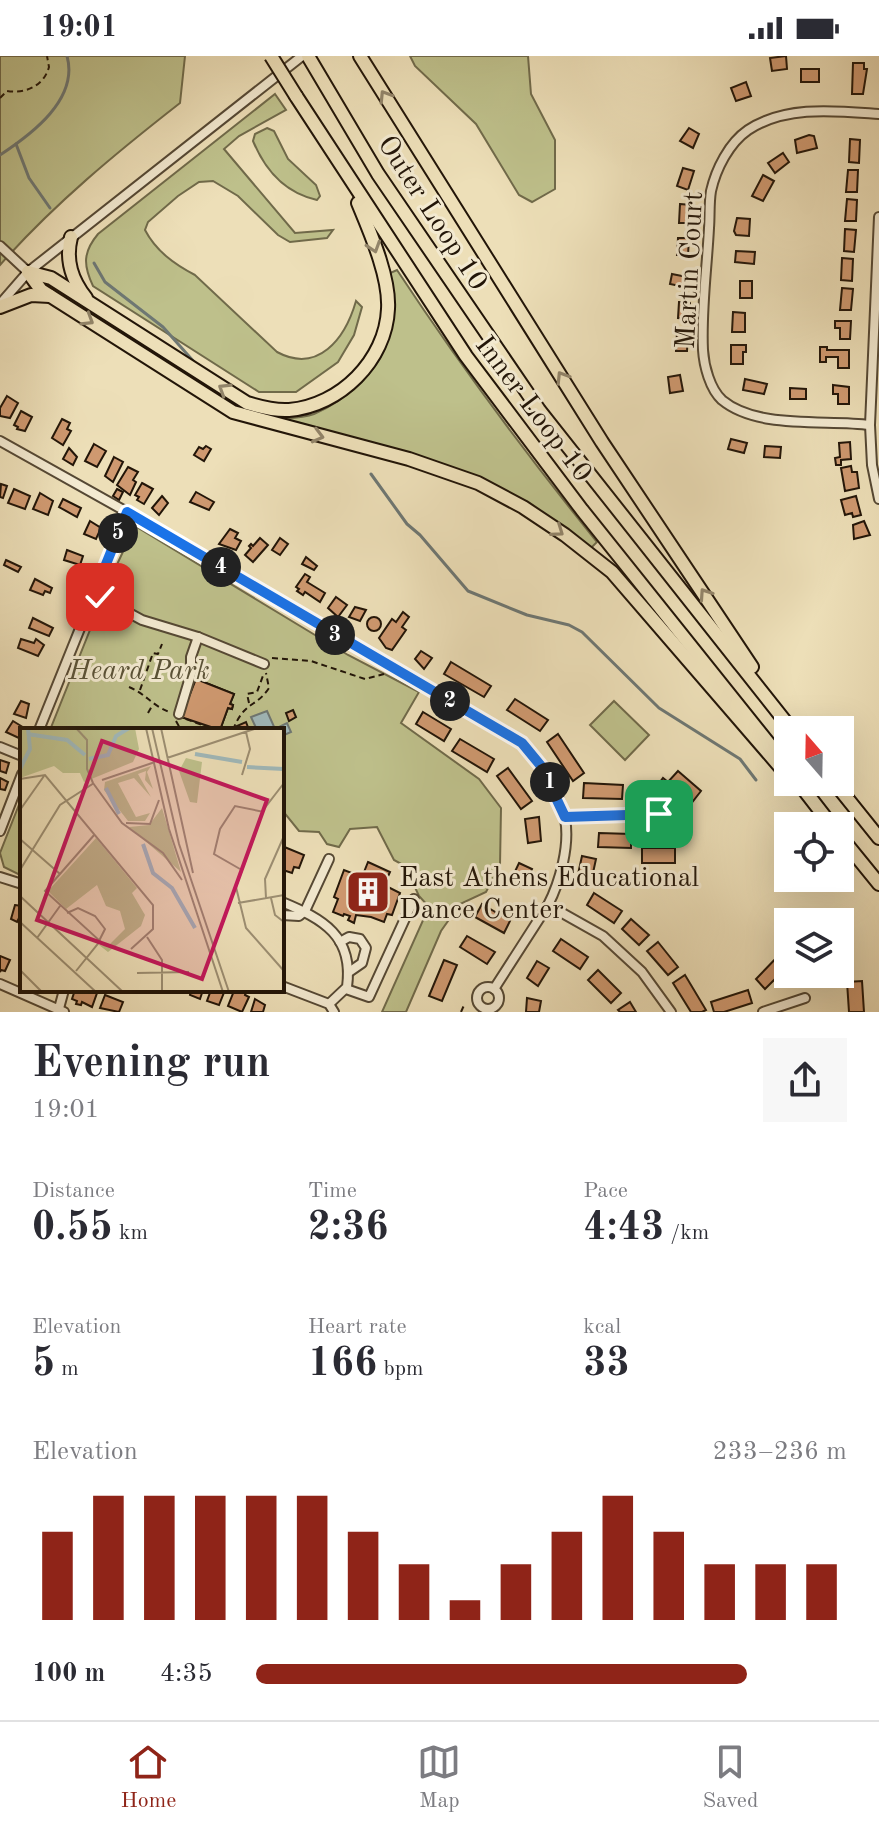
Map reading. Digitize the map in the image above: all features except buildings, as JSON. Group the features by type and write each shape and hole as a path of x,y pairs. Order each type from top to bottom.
{"highway":[{"name":"Inner Loop 10","path":"271,56 466,356 582,510 774,750"},
{"name":"Outer Loop 10","path":"305,56 321,76 378,174 539,410 782,716"},
{"path":"361,56 602,442 784,716"},
{"path":"28,272 51,278 247,403 265,409 290,410 321,401 345,388 368,365 384,337 389,306 382,268 345,174"},
{"path":"71,237 68,250 70,269 77,286 91,304"},
{"path":"28,272 41,290 233,412 409,459 478,483 523,507 612,572 774,760"},
{"path":"0,306 31,295 50,296"},
{"path":"808,796 821,812"},
{"path":"845,796 879,838"},
{"path":"854,853 879,884"}],"street":[{"path":"0,306 28,272 305,56"},
{"name":"Martin Court","path":"870,425 787,421 733,407 720,399 712,387 703,351 711,192 730,149 748,130 774,118 825,110 879,114"},
{"path":"879,217 870,425 872,465 879,499"},
{"path":"0,246 28,272"},
{"path":"0,441 522,743 541,766 565,817 563,855 548,905 494,989"},
{"path":"40,728 127,512"},
{"path":"94,594 142,620 198,637 264,668"},
{"path":"178,718 198,637"},
{"path":"0,747 20,755"},
{"path":"0,831 20,779"},
{"path":"565,817 659,814"},
{"path":"284,915 299,916 305,911 329,859"},
{"path":"0,877 20,883"},
{"path":"346,989 369,997 414,899"},
{"path":"284,903 323,921 340,942 349,972 346,989 332,1008 284,987"},
{"path":"548,905 603,936 642,972 671,1012"},
{"path":"340,942 349,937 360,939 366,948 362,963 349,972"},
{"path":"0,984 60,1011"},
{"path":"763,1012 805,998"}],"path":[{"path":"0,98 7,91 18,93 31,89 42,80 49,67 47,56"},
{"path":"140,691 153,653 158,654 162,644"},
{"path":"250,704 247,694 257,692 266,658 311,661 365,679 384,674"},
{"path":"234,728 238,716 250,704 263,698 269,688 270,680 264,668"},
{"path":"129,687 146,697"},
{"path":"263,698 266,705"},
{"path":"148,713 153,705"},
{"path":"178,718 180,728"},
{"path":"461,1012 465,1003"}],"green space":[{"path":"0,56 185,56 180,103 86,180 0,265"},
{"path":"410,56 528,56 531,94 555,140 555,189 532,202 519,195 476,124 415,66"},
{"path":"275,94 286,110 239,136 224,149 295,233 333,230 327,238 290,242 278,235 238,196 213,181 199,182 178,196 148,222 145,230 166,256 195,275 277,352 292,358 317,356 328,349 345,328 356,301 362,307 354,335 338,362 296,392 259,392 93,286 86,265 89,247 98,234"},
{"path":"267,128 274,131 288,159 316,185 320,196 317,200 295,192 270,171 253,141 255,134"},
{"path":"397,270 494,408 597,542 591,548 516,498 479,480 402,452 277,419 305,416 325,409 349,393 370,372 385,348 389,321 388,274"},
{"name":"Heard Park","path":"135,526 348,655 419,692 401,723 479,779 501,808 500,865 486,892 460,904 441,931 406,1012 382,1012 429,907 419,896 405,866 394,860 377,827 350,829 339,847 327,844 319,832 299,831 284,812 284,728 51,728 107,594 106,588"},
{"path":"614,701 649,735 625,760 590,725"},
{"path":"20,802 20,875 4,867 0,853"}],"water":[{"path":"267,711 275,728 256,728 251,717"},
{"path":"287,723 291,732 284,735 284,728 277,728"}],"waterway":[{"path":"0,155 26,137 60,101 69,72 67,56"},
{"path":"16,144 29,178 50,208"},
{"path":"94,263 105,282 163,327 195,363"},
{"path":"371,474 407,524 468,591 527,615 569,625 582,632 659,708 740,759 756,780"}],"place":[{"name":"East Athens Educational Dance Center","path":"368,892"}],"route":[{"path":"100,597 94,594 127,512 522,743 541,766 565,817 659,814"}]}
